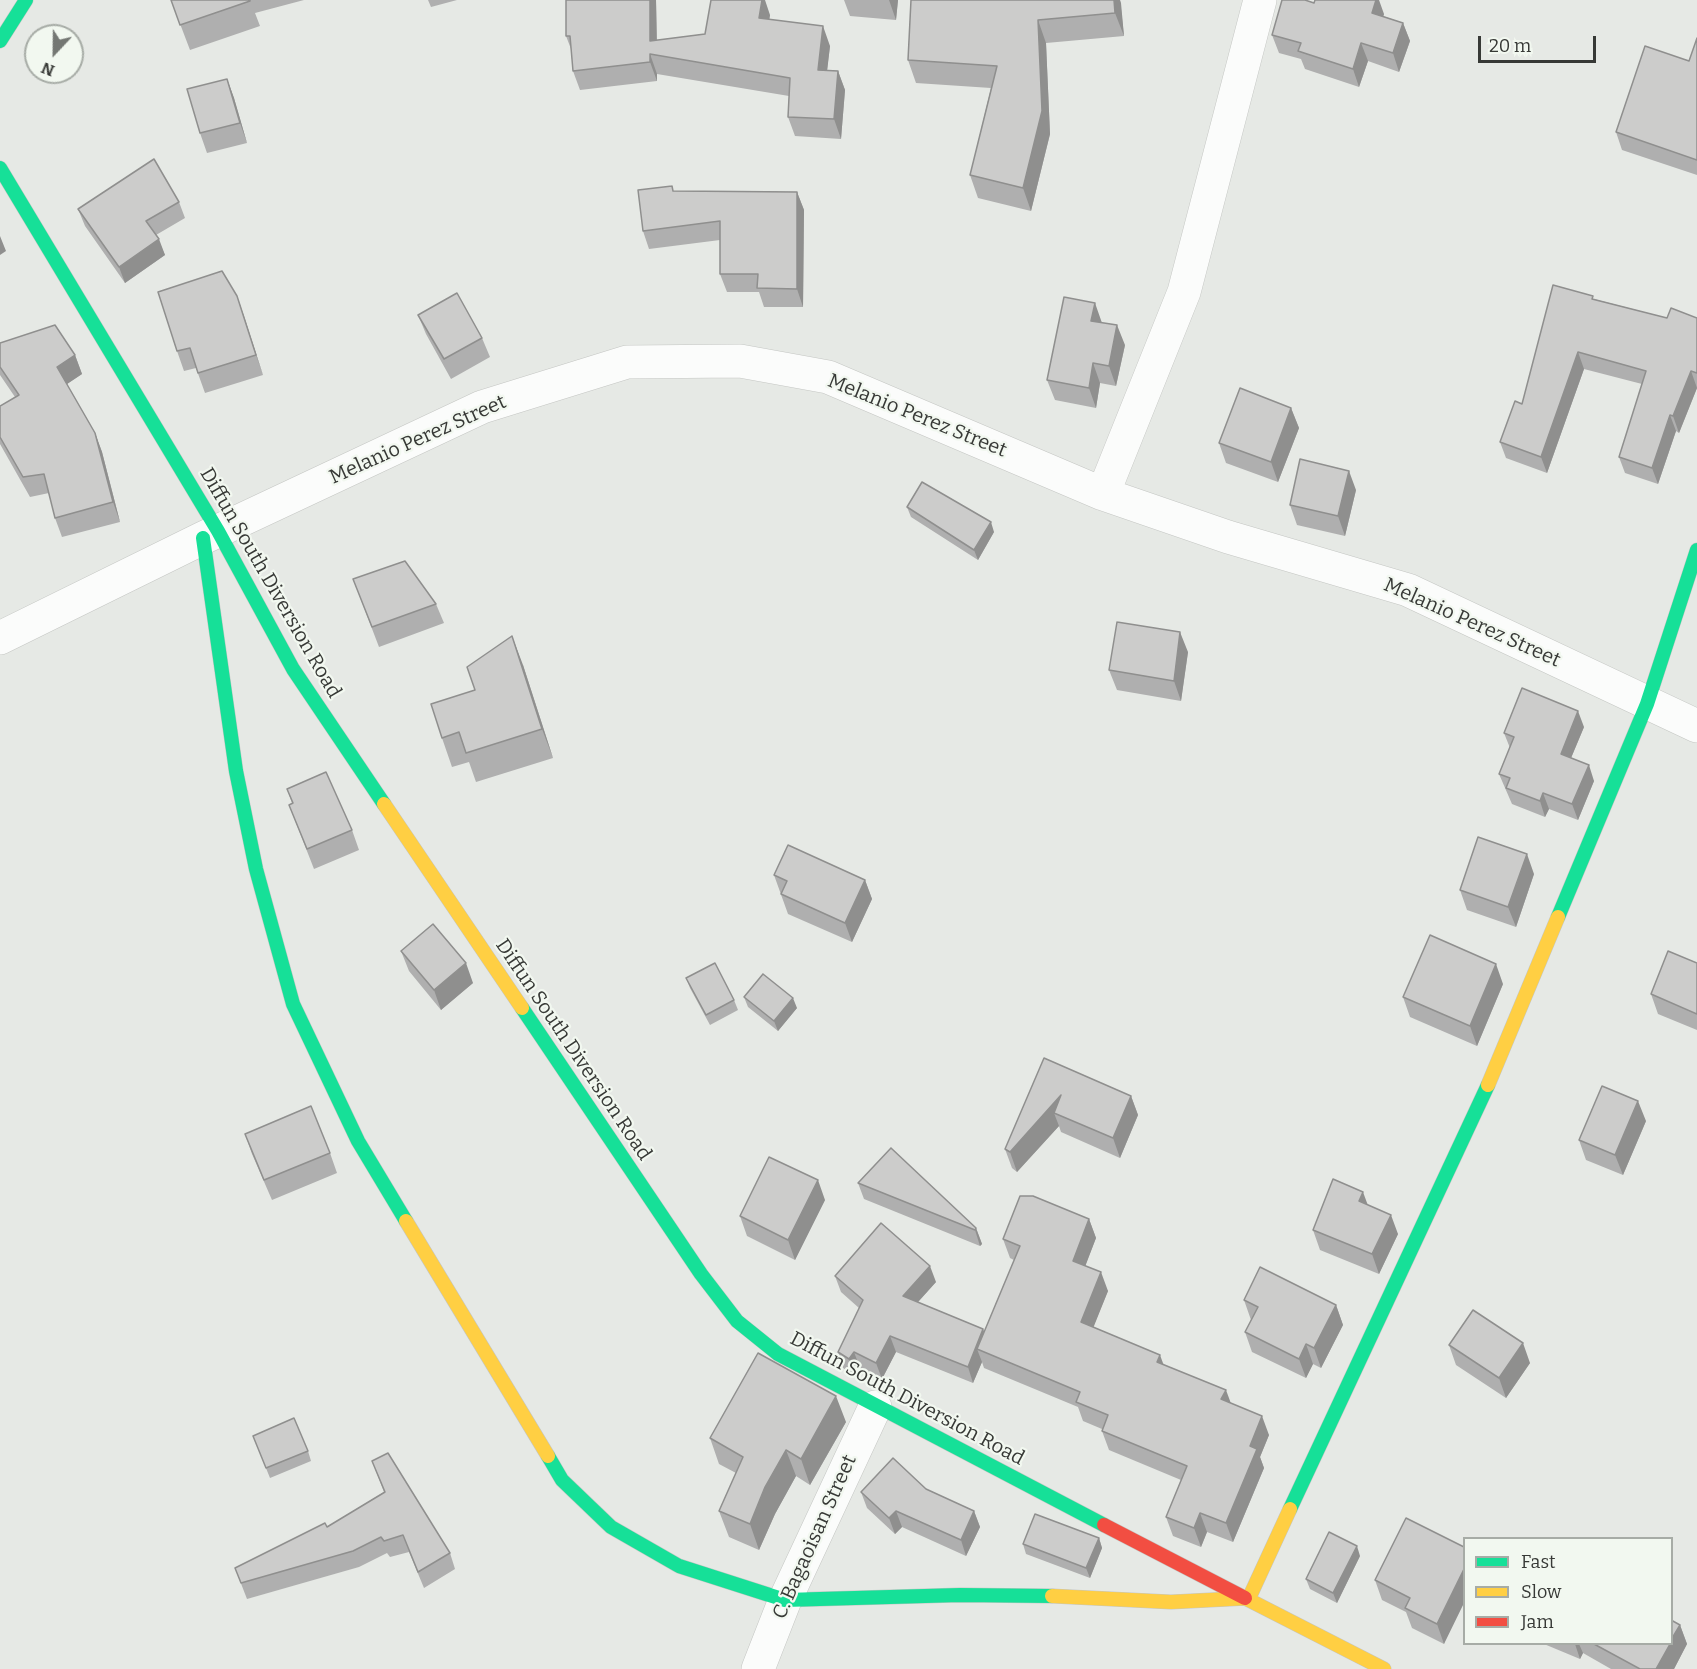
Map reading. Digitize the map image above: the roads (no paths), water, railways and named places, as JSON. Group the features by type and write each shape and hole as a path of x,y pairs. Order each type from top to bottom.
{"street":[{"path":"0,41 26,0"},
{"path":"1103,494 1184,292 1260,0"},
{"name":"Diffun South Diversion Road","path":"0,168 210,534 293,669 701,1274 737,1321 778,1354 875,1407 1384,1669"},
{"name":"Melanio Perez Street","path":"0,639 210,534 482,407 627,362 740,361 828,377 1103,494 1228,537 1408,590 1697,726"},
{"path":"210,534 236,771 256,869 293,1004 358,1141 562,1480 611,1527 679,1566 785,1600 960,1595 1069,1596 1171,1602 1249,1598 1484,1094 1647,704 1697,550"},
{"name":"C. Bagaoisan Street","path":"758,1669 785,1600 875,1407"}]}
